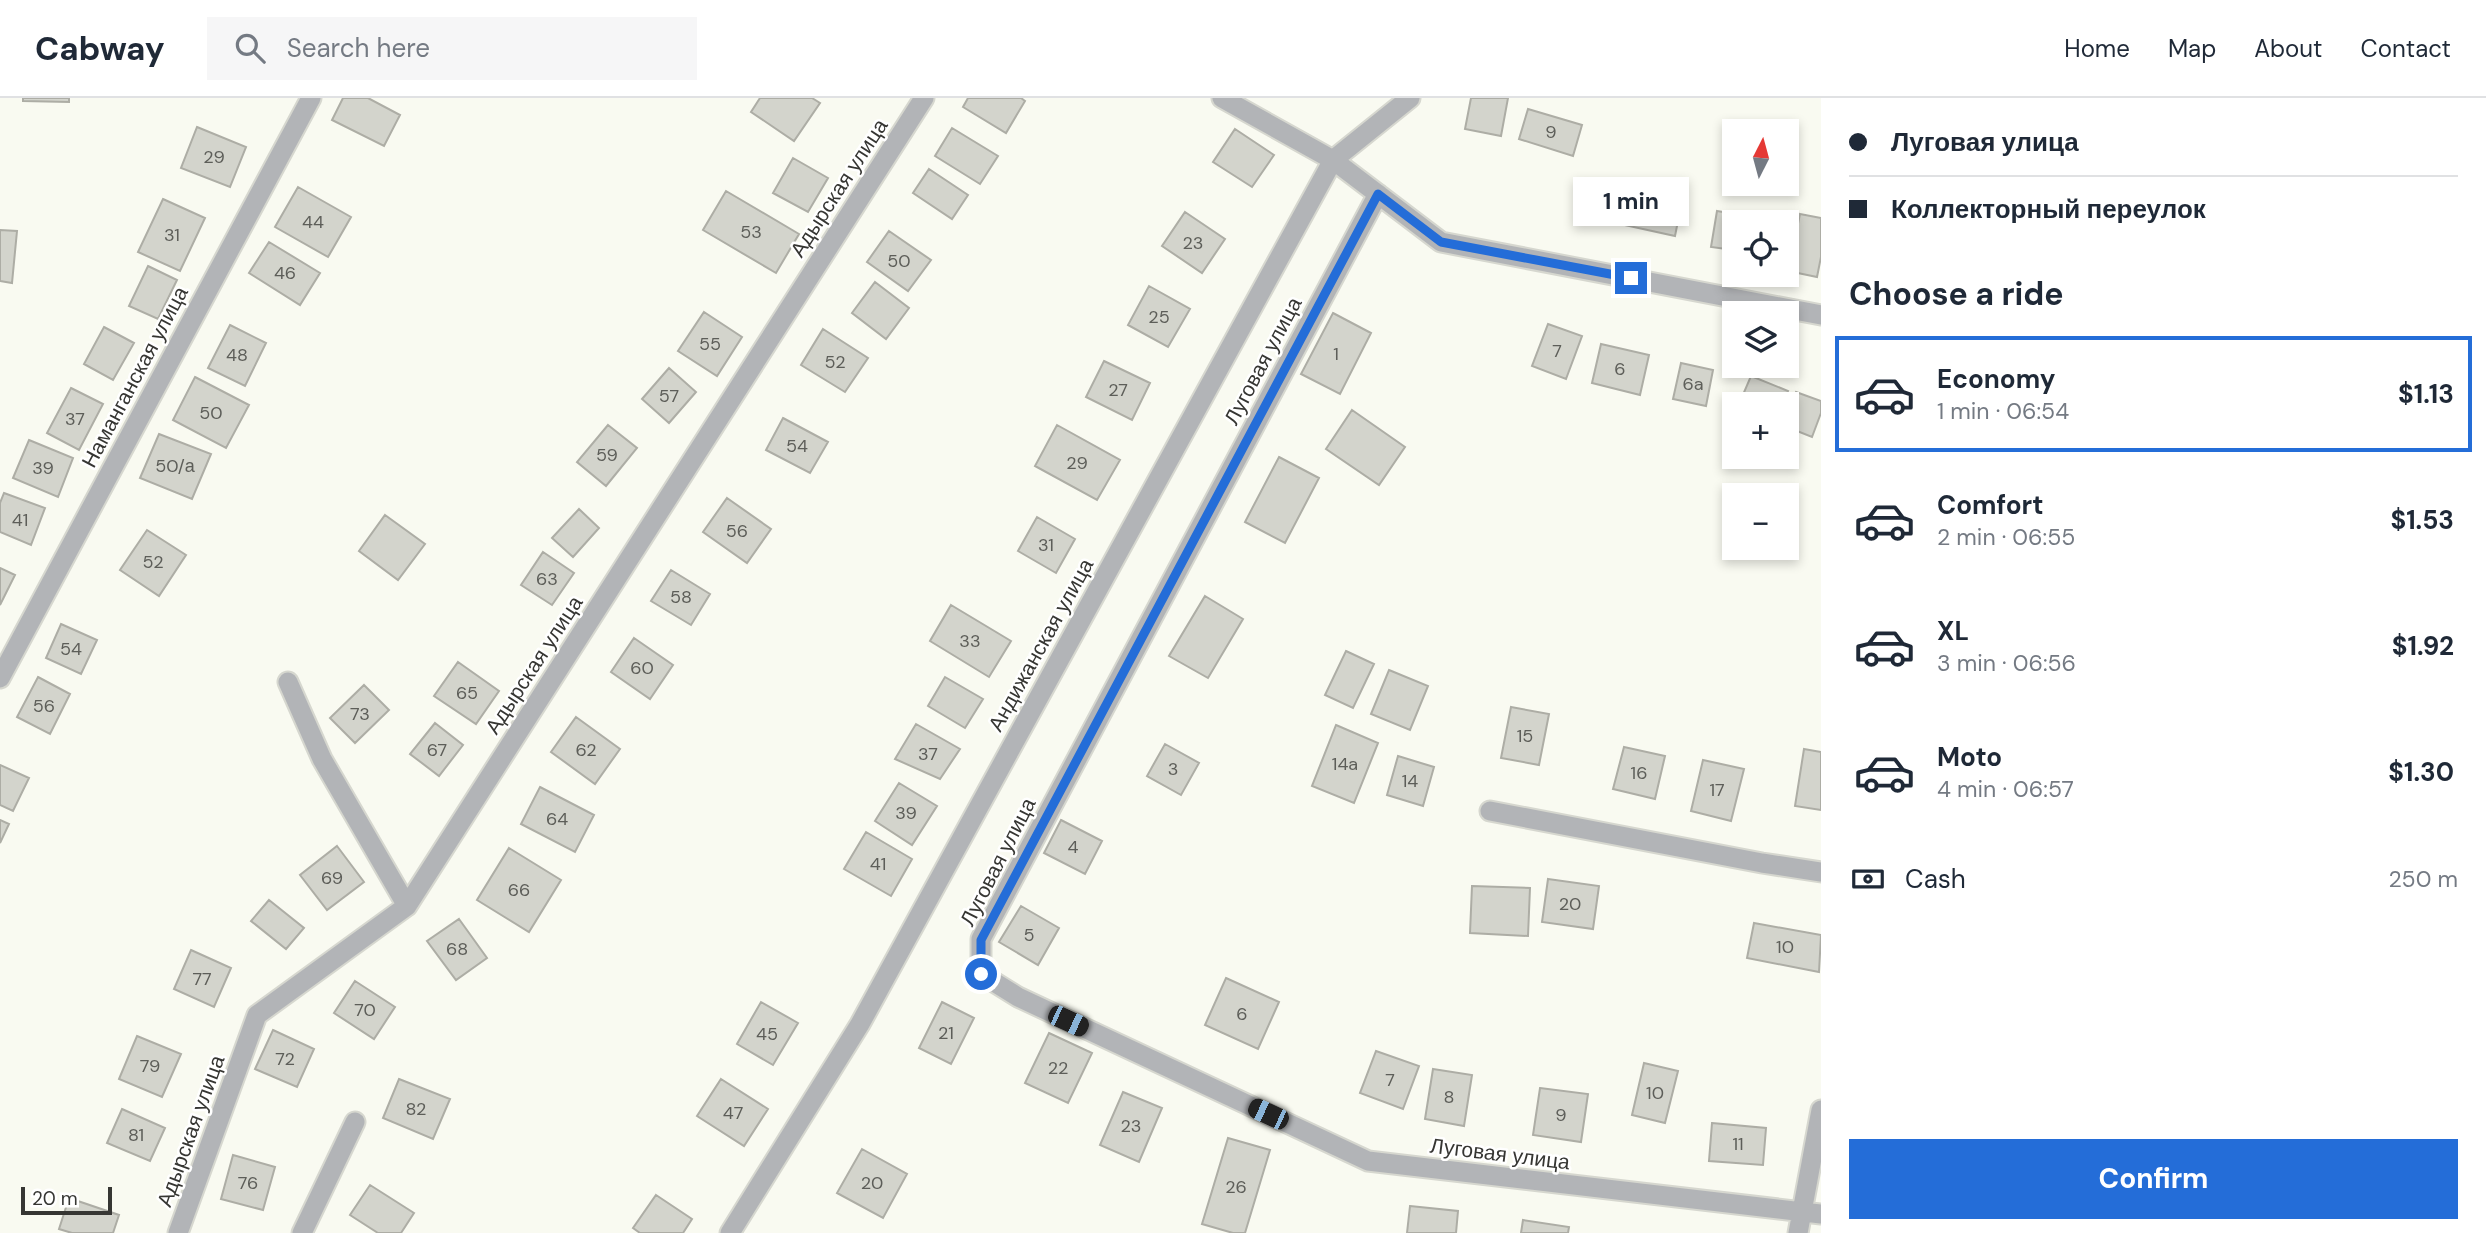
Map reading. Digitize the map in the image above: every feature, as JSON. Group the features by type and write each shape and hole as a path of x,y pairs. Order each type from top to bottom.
{"street":[{"name":"Наманганская улица","path":"0,678 311,98"},
{"name":"Адырская улица","path":"178,1233 257,1015 407,906 924,98"},
{"path":"1222,98 1333,160 1441,242 1821,315"},
{"name":"Андижанская улица","path":"730,1233 860,1024 1333,160 1410,98"},
{"name":"Луговая улица","path":"1378,194 981,940 981,974 1018,997 1368,1161 1811,1213"},
{"path":"288,682 322,760 407,906"},
{"path":"1490,811 1821,872"},
{"path":"1798,1233 1811,1213 1821,1110"},
{"path":"302,1233 355,1122"}],"building":[{"path":"23,98 69,98 69,102 23,101"},
{"path":"343,98 368,98 400,115 384,146 332,120"},
{"path":"760,98 812,98 820,103 794,141 751,112"},
{"path":"968,98 1021,98 1025,101 1006,133 963,107"},
{"path":"1471,98 1508,98 1501,136 1465,129"},
{"path":"1528,109 1582,125 1573,156 1519,139"},
{"path":"197,127 246,147 230,187 181,168"},
{"path":"952,128 998,156 980,184 935,156"},
{"path":"1235,129 1274,155 1252,187 1213,162"},
{"path":"793,158 828,178 808,212 773,193"},
{"path":"929,169 968,195 952,219 913,193"},
{"path":"298,187 351,217 328,257 275,227"},
{"path":"1627,190 1682,201 1675,236 1620,224"},
{"path":"726,191 799,234 776,273 703,230"},
{"path":"163,199 205,218 180,271 138,252"},
{"path":"1717,211 1722,212 1722,248 1711,247"},
{"path":"1185,212 1225,239 1202,273 1162,246"},
{"path":"1800,214 1821,218 1821,257 1817,277 1799,273"},
{"path":"0,230 17,231 12,283 0,281"},
{"path":"889,231 931,260 908,291 867,262"},
{"path":"269,242 320,273 300,305 249,273"},
{"path":"148,266 177,280 158,319 129,306"},
{"path":"875,282 909,308 886,339 852,313"},
{"path":"1149,286 1190,309 1168,347 1128,325"},
{"path":"704,312 742,337 717,376 678,351"},
{"path":"1333,313 1371,333 1340,394 1301,374"},
{"path":"1548,324 1582,336 1566,379 1532,366"},
{"path":"230,325 266,343 245,386 208,368"},
{"path":"104,327 134,343 113,380 84,364"},
{"path":"823,329 868,358 845,392 801,365"},
{"path":"1601,344 1649,355 1640,395 1592,383"},
{"path":"1104,361 1150,383 1132,420 1086,397"},
{"path":"1681,363 1713,370 1706,406 1673,399"},
{"path":"669,368 696,392 669,423 642,399"},
{"path":"195,377 249,405 226,448 173,420"},
{"path":"1750,378 1788,391 1788,392 1744,392"},
{"path":"71,388 103,404 79,450 47,433"},
{"path":"1799,393 1821,401 1821,413 1812,437 1799,432"},
{"path":"1352,410 1405,447 1379,485 1326,449"},
{"path":"783,418 828,442 810,473 766,450"},
{"path":"608,425 637,448 606,486 577,462"},
{"path":"1057,425 1120,460 1097,500 1035,466"},
{"path":"159,434 211,454 192,499 140,478"},
{"path":"29,440 73,458 58,497 13,478"},
{"path":"1279,457 1319,478 1285,543 1245,522"},
{"path":"4,493 45,508 31,545 0,532 0,503"},
{"path":"727,498 771,529 747,563 703,532"},
{"path":"579,509 599,528 573,557 552,538"},
{"path":"385,515 425,544 398,580 359,551"},
{"path":"1037,517 1075,539 1056,573 1018,551"},
{"path":"147,530 186,555 159,596 120,570"},
{"path":"543,552 574,573 552,605 521,585"},
{"path":"0,568 15,575 0,605"},
{"path":"671,570 710,594 691,625 651,601"},
{"path":"1205,596 1243,619 1208,678 1169,656"},
{"path":"951,605 1011,641 989,677 930,641"},
{"path":"61,624 97,640 81,674 46,658"},
{"path":"634,638 673,665 650,699 611,672"},
{"path":"1346,651 1374,664 1353,708 1325,695"},
{"path":"458,662 499,691 476,724 434,696"},
{"path":"1389,670 1428,686 1410,730 1371,714"},
{"path":"38,677 70,694 50,734 17,717"},
{"path":"945,677 983,699 965,728 928,706"},
{"path":"364,685 389,710 355,743 330,718"},
{"path":"1511,707 1549,714 1539,765 1501,758"},
{"path":"576,717 620,749 595,784 551,752"},
{"path":"435,723 463,745 439,776 410,754"},
{"path":"916,724 960,749 940,779 895,759"},
{"path":"1336,725 1378,743 1354,803 1312,786"},
{"path":"1165,744 1199,763 1181,795 1147,776"},
{"path":"1624,747 1665,756 1655,799 1613,789"},
{"path":"1804,749 1821,752 1821,810 1795,806"},
{"path":"1398,756 1434,767 1423,806 1387,795"},
{"path":"1703,760 1744,769 1731,821 1691,811"},
{"path":"0,765 29,778 13,811 0,805"},
{"path":"899,783 937,806 912,845 875,821"},
{"path":"540,787 594,815 575,852 521,824"},
{"path":"0,820 9,824 0,843"},
{"path":"1061,820 1102,841 1085,874 1044,853"},
{"path":"866,832 912,859 891,896 844,869"},
{"path":"337,846 364,882 327,910 300,875"},
{"path":"509,848 561,880 529,932 477,900"},
{"path":"1548,879 1599,886 1593,929 1542,922"},
{"path":"1472,886 1530,888 1528,936 1470,933"},
{"path":"269,900 304,928 286,949 251,921"},
{"path":"1021,906 1059,928 1038,965 999,942"},
{"path":"459,919 487,958 456,980 427,941"},
{"path":"1754,923 1821,935 1819,972 1747,958"},
{"path":"191,950 231,968 214,1007 174,989"},
{"path":"1226,978 1279,1002 1258,1049 1205,1025"},
{"path":"355,981 395,1007 374,1039 334,1013"},
{"path":"761,1002 798,1023 773,1065 737,1044"},
{"path":"942,1002 974,1018 951,1064 919,1048"},
{"path":"273,1030 314,1049 297,1087 255,1069"},
{"path":"1049,1033 1092,1053 1068,1103 1025,1083"},
{"path":"137,1036 181,1054 162,1097 119,1079"},
{"path":"1376,1051 1419,1066 1403,1109 1360,1093"},
{"path":"1644,1063 1678,1071 1665,1123 1632,1115"},
{"path":"1433,1069 1472,1075 1464,1126 1425,1119"},
{"path":"399,1079 450,1099 433,1139 383,1118"},
{"path":"721,1079 768,1109 744,1146 697,1116"},
{"path":"1540,1088 1588,1094 1581,1142 1533,1135"},
{"path":"1123,1092 1162,1108 1139,1162 1100,1145"},
{"path":"122,1109 165,1128 150,1161 107,1143"},
{"path":"1712,1123 1766,1128 1763,1165 1709,1161"},
{"path":"1228,1138 1270,1150 1245,1233 1233,1233 1202,1224"},
{"path":"862,1149 907,1174 883,1218 837,1193"},
{"path":"233,1155 275,1167 263,1210 221,1199"},
{"path":"370,1185 414,1213 401,1233 378,1233 350,1215"},
{"path":"656,1195 692,1219 683,1233 640,1233 633,1228"},
{"path":"69,1198 119,1215 113,1233 72,1233 59,1229"},
{"path":"1410,1206 1458,1211 1456,1233 1407,1233"},
{"path":"1523,1220 1569,1227 1568,1233 1521,1233"}],"route":[{"path":"981,974 981,940 1378,194 1441,242 1631,278"}]}
